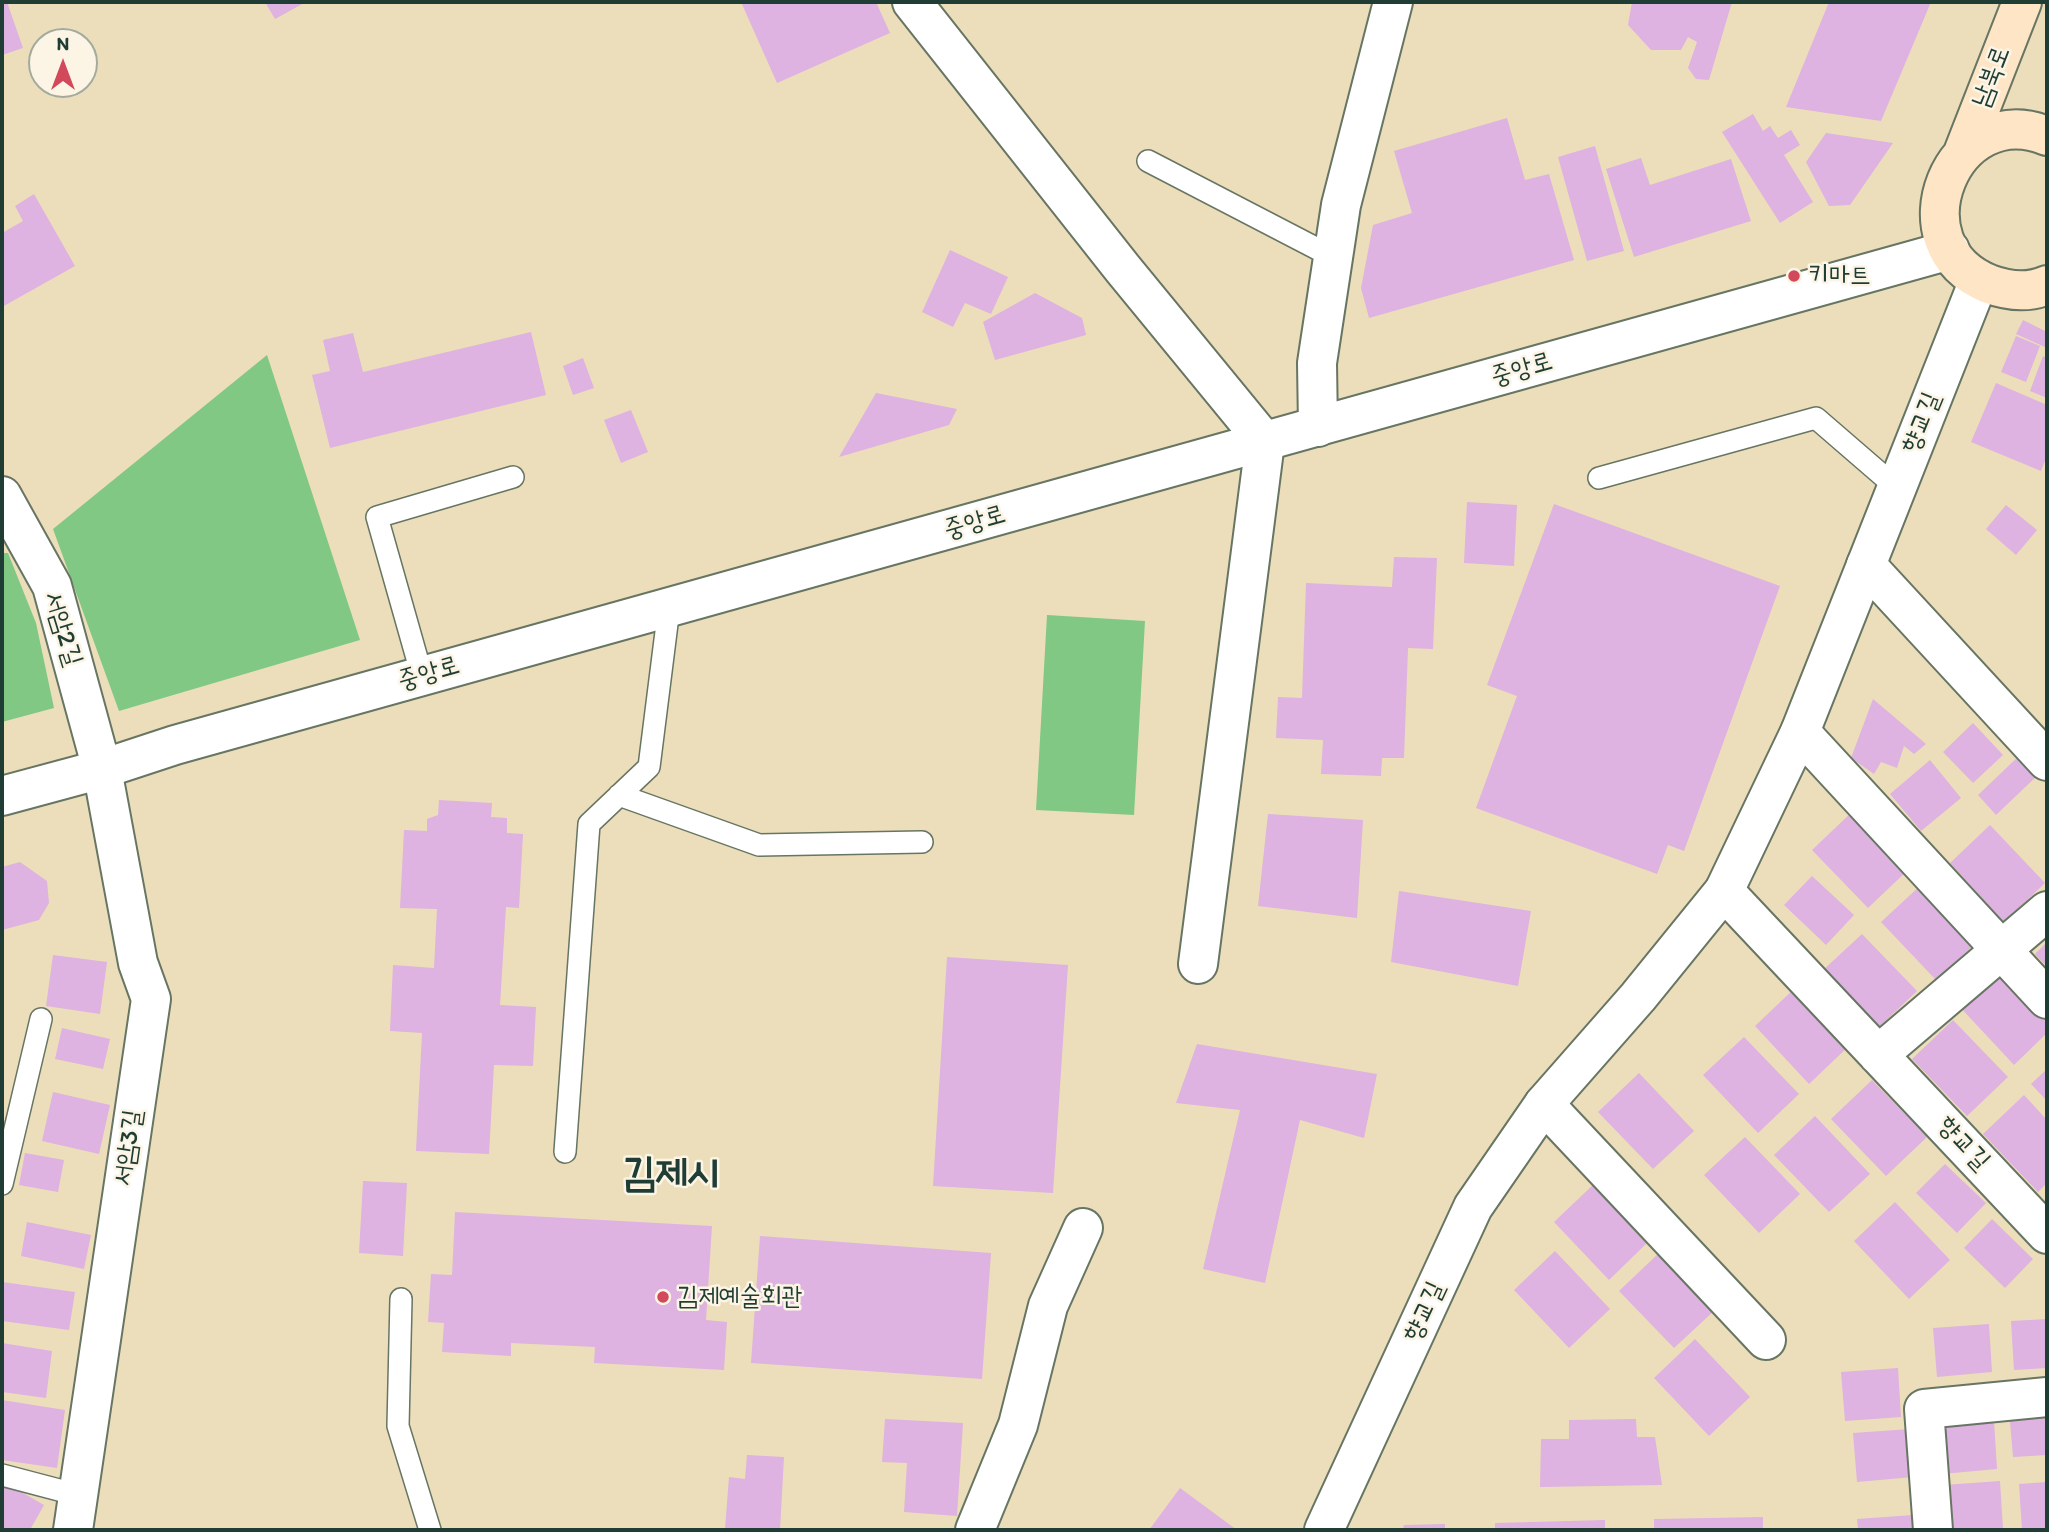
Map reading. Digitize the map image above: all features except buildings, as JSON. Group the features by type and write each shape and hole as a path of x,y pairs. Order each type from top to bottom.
{"main road":[{"name":"남북로","path":"1950,250 1942,231 1939,210 1942,189 1950,170 1963,153 2022,2"},
{"path":"1963,153 1999,132 2020,130 2047,136"},
{"path":"1950,250 1962,267 1979,280 2019,291 2047,285"}],"street":[{"path":"912,2 1122,269 1265,442 1198,964"},
{"path":"1318,427 1317,363 1341,205 1393,2"},
{"name":"중앙로","path":"2,796 103,769 175,745 1950,250"},
{"name":"향교길","path":"1324,1530 1473,1207 1544,1104 1638,997 1724,891 1800,732 1979,280"},
{"name":"서암2길","path":"2,496 52,586 103,769"},
{"path":"1866,565 2047,761"},
{"path":"1800,732 2047,999"},
{"name":"서암3길","path":"76,1513 151,999 138,963 103,769"},
{"name":"향교길","path":"1724,891 2047,1234"},
{"path":"1878,1055 2047,911"},
{"path":"1544,1104 1766,1340"},
{"path":"975,1530 1018,1425 1048,1306 1083,1228"},
{"path":"1933,1530 1924,1409 2047,1397"}],"lane":[{"path":"1148,161 1333,257"},
{"path":"1600,478 1816,418 1897,488"},
{"path":"422,676 377,517 513,477"},
{"path":"565,1152 589,824 649,767 669,608"},
{"path":"619,796 759,845 922,842"},
{"path":"2,1184 41,1019"},
{"path":"401,1298 398,1426 430,1530"},
{"path":"2,1475 76,1513"}],"green space":[{"path":"267,355 360,640 119,711 53,529"},
{"path":"2,553 8,553 36,623 54,708 2,722"},
{"path":"1047,615 1145,621 1134,815 1036,810"}],"place":[{"name":"키마트","path":"1794,276"},
{"name":"김제예술회관","path":"663,1297"}],"district":[{"name":"김제시","path":"671,1175"}]}
